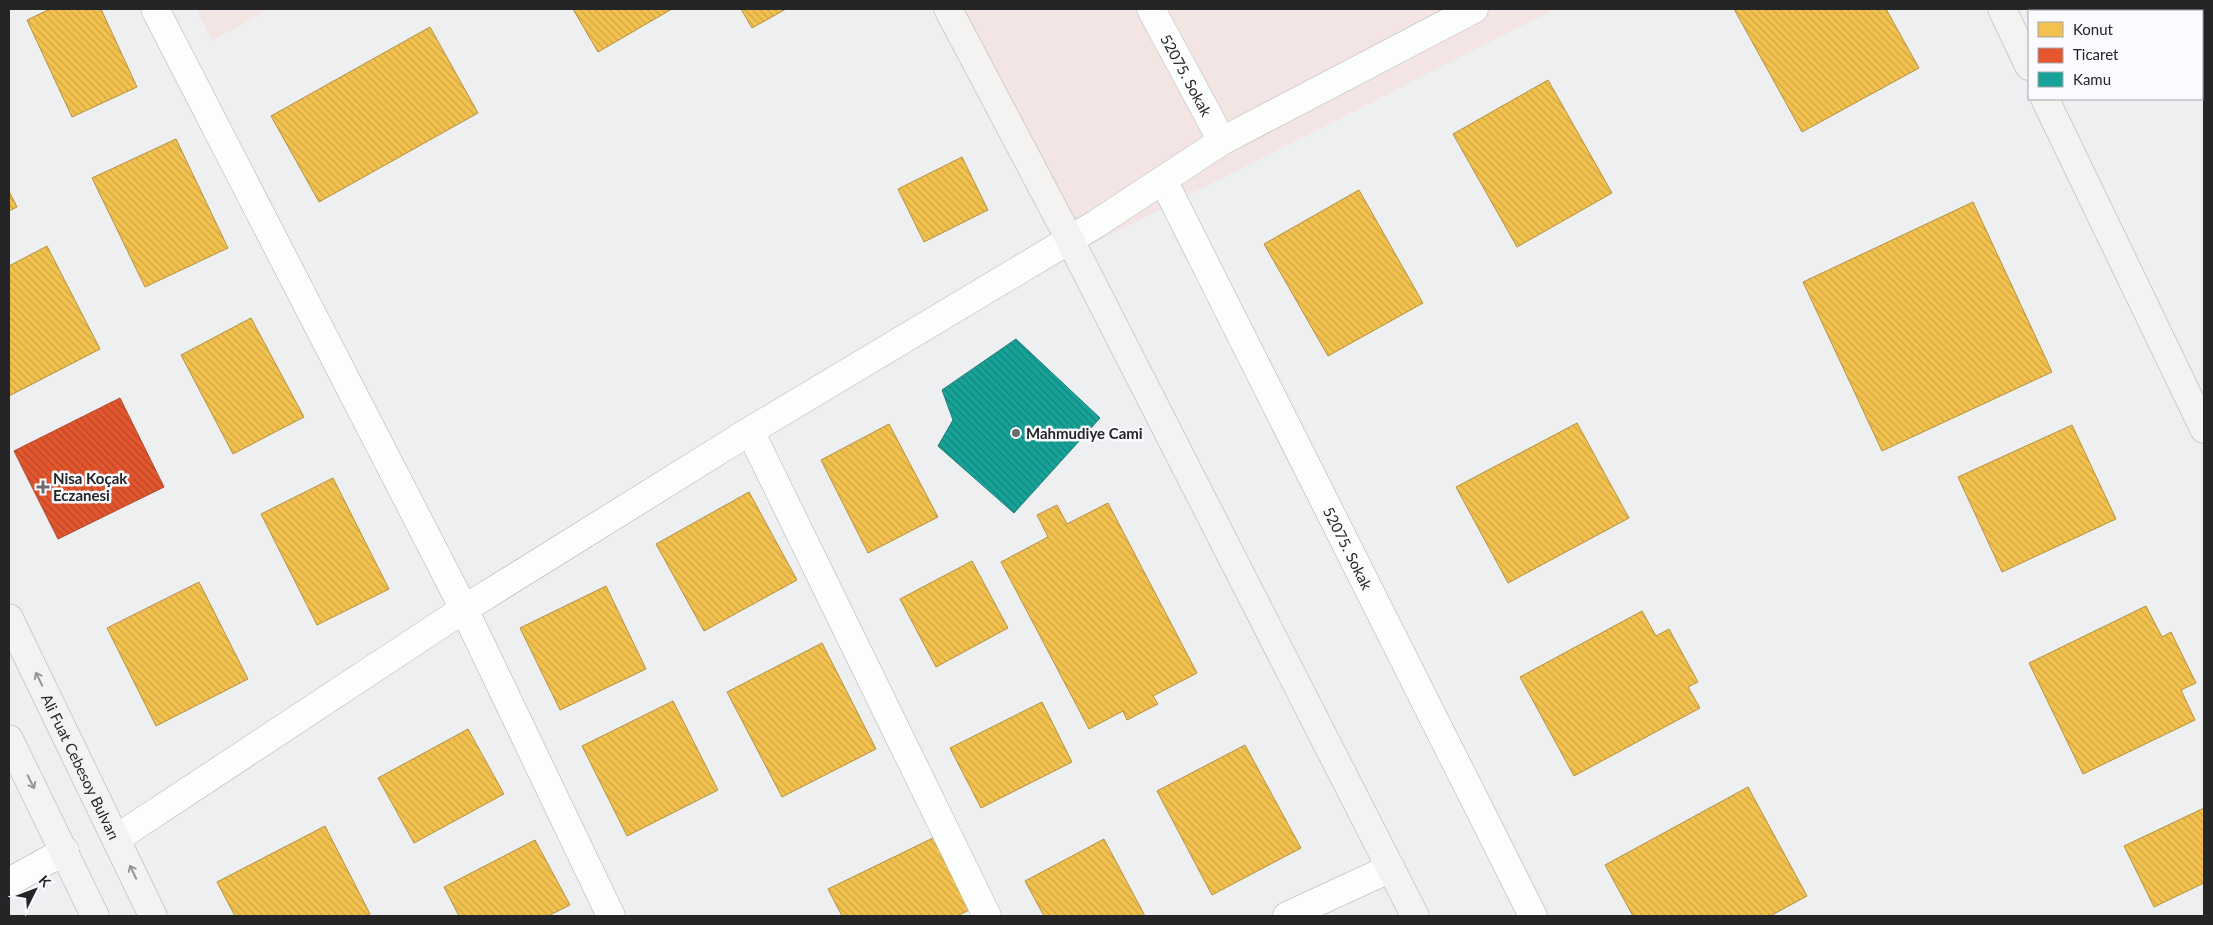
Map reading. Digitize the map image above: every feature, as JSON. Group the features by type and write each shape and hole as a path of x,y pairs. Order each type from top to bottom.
{"street":[{"path":"155,9 464,609 612,916"},
{"path":"948,9 1069,238 1415,916"},
{"name":"52075. Sokak","path":"1151,9 1222,141"},
{"path":"117,838 464,609 750,432 1069,238 1096,224 1222,141 1474,9"},
{"path":"2002,9 2028,64"},
{"path":"2045,100 2204,429"},
{"name":"52075. Sokak","path":"1163,180 1533,916"},
{"path":"750,432 987,916"},
{"name":"Ali Fuat Cebesoy Bulvarı","path":"9,618 117,838 153,916"},
{"path":"9,739 95,916"},
{"path":"9,882 65,851"},
{"path":"1287,916 1391,868"}],"shaded area":[{"path":"196,9 269,9 212,41"},
{"path":"959,9 1555,9 1090,245"}],"building: Konut":[{"path":"50,9 101,9 137,87 72,117 27,20"},
{"path":"573,9 672,9 598,52"},
{"path":"741,9 786,9 752,28"},
{"path":"1734,9 1886,9 1919,68 1802,132"},
{"path":"430,27 478,113 319,202 271,116"},
{"path":"1548,80 1612,193 1517,247 1453,134"},
{"path":"176,139 228,248 145,287 92,178"},
{"path":"962,157 988,210 924,242 898,189"},
{"path":"1359,190 1423,303 1328,356 1264,244"},
{"path":"9,191 17,207 9,211"},
{"path":"1973,202 2052,372 1882,451 1803,282"},
{"path":"47,246 100,349 9,396 9,266"},
{"path":"251,318 304,417 233,454 181,355"},
{"path":"1577,423 1629,518 1508,583 1456,487"},
{"path":"889,424 938,517 868,553 821,460"},
{"path":"2072,425 2116,519 2002,572 1958,477"},
{"path":"333,478 389,589 317,625 261,514"},
{"path":"749,492 797,580 704,631 656,544"},
{"path":"1108,503 1197,673 1153,696 1158,704 1127,720 1123,711 1089,729 1001,562 1048,537 1037,515 1057,505 1067,524"},
{"path":"972,561 1008,628 936,667 900,599"},
{"path":"199,582 248,679 156,726 107,628"},
{"path":"606,586 646,669 560,710 520,628"},
{"path":"2146,606 2162,637 2171,632 2196,683 2181,690 2195,720 2083,774 2029,663"},
{"path":"1642,611 1656,636 1669,629 1698,682 1688,687 1700,708 1574,776 1520,677"},
{"path":"822,643 876,749 782,797 727,692"},
{"path":"673,701 718,790 627,836 582,746"},
{"path":"1042,702 1072,762 981,808 950,748"},
{"path":"468,729 504,794 414,843 378,778"},
{"path":"1245,745 1301,848 1212,895 1157,791"},
{"path":"1748,787 1807,896 1770,916 1633,916 1605,865"},
{"path":"2204,808 2204,883 2154,907 2124,846"},
{"path":"325,826 370,914 365,916 235,916 217,882"},
{"path":"935,837 971,909 957,916 842,916 828,889"},
{"path":"1104,839 1145,916 1044,916 1025,881"},
{"path":"535,840 570,905 548,916 459,916 444,887"}],"building: Ticaret":[{"path":"120,398 164,487 58,539 14,451"}],"building: Kamu":[{"name":"Mahmudiye Cami","path":"1016,339 1100,418 1014,513 938,446 953,420 942,390"}],"place":[{"name":"Mahmudiye Cami","path":"1016,433"},
{"name":"Nisa Koçak Eczanesi","path":"43,487"}]}
